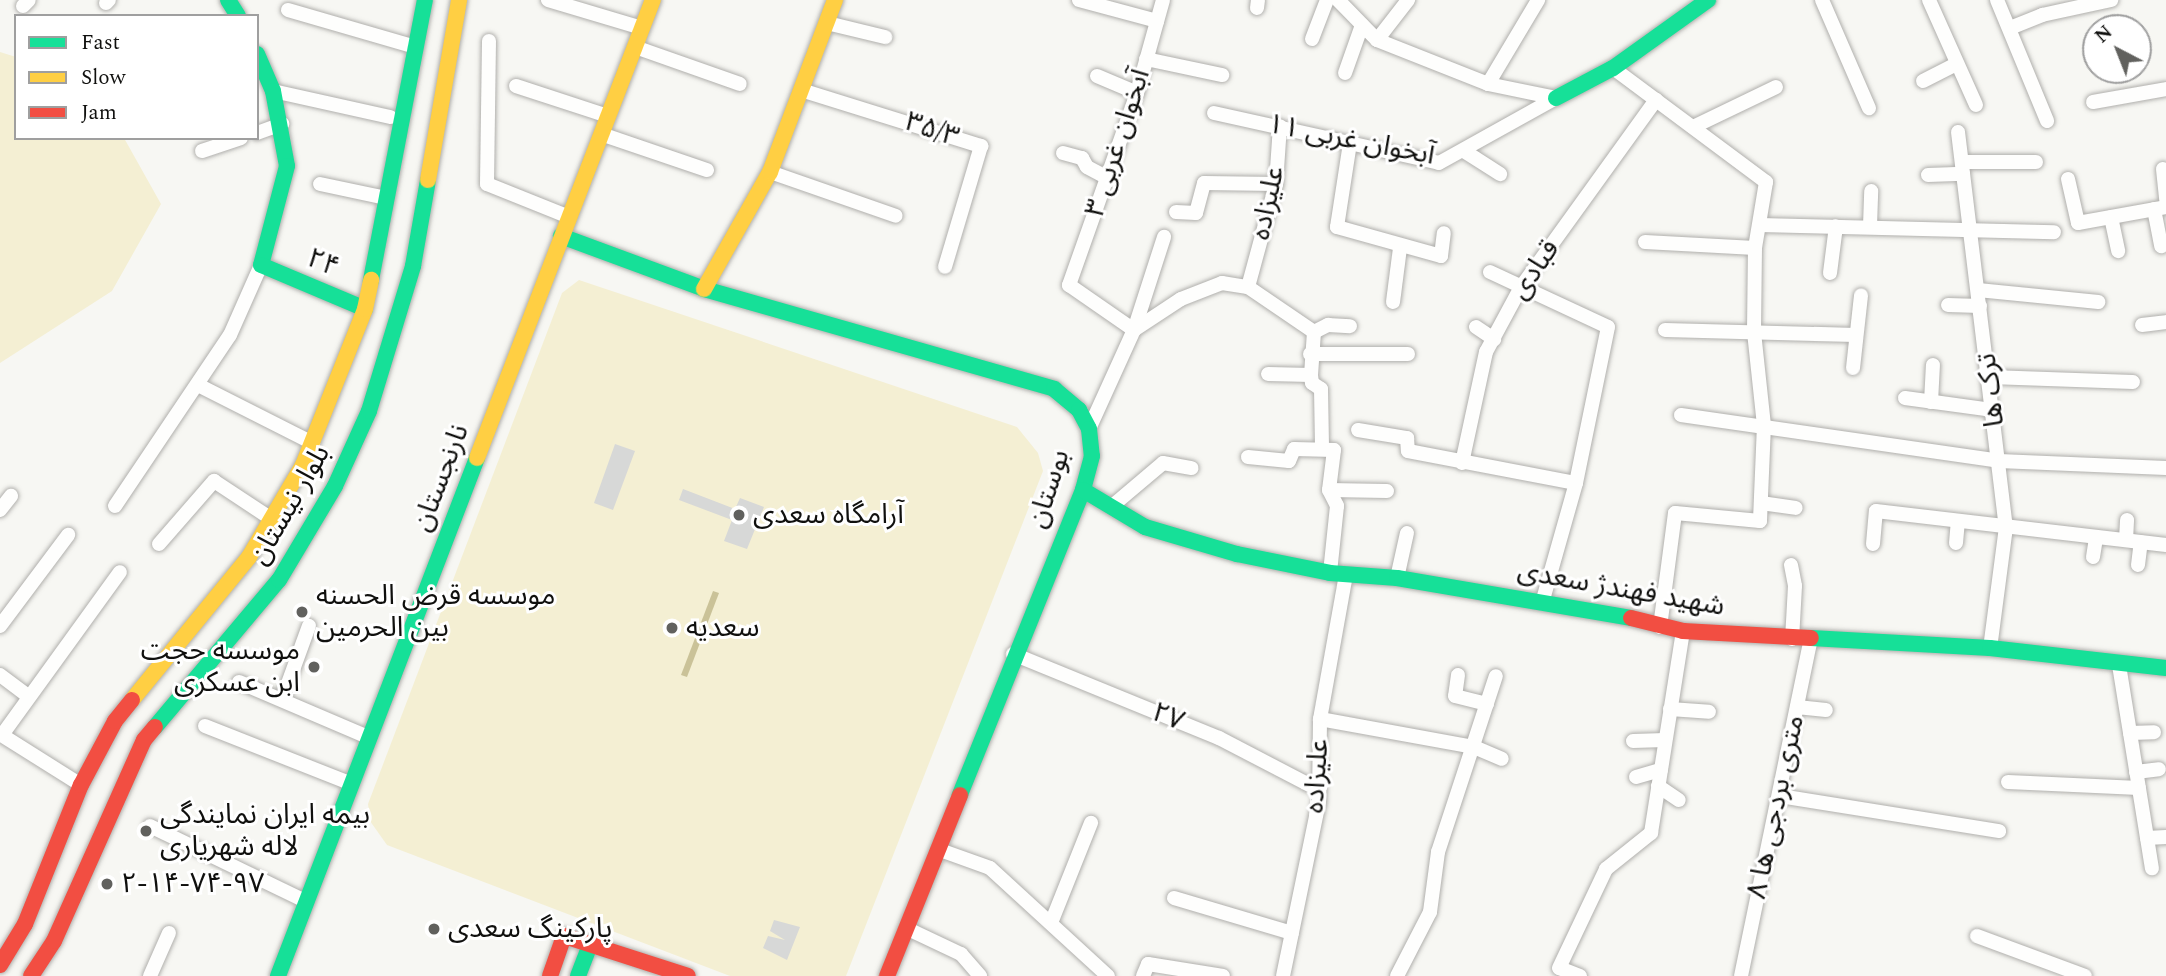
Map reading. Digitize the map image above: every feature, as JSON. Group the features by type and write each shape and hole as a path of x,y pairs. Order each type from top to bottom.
{"street":[{"name":"بلوار نیستان","path":"0,965 25,924 81,785 137,690 219,598 273,520 313,443 365,309 425,0"},
{"name":"بلوار نیستان","path":"31,976 54,941 144,740 195,674 279,580 335,486 369,411 413,266 459,0"},
{"path":"548,0 642,28"},
{"name":"نارنجستان","path":"278,976 653,0"},
{"path":"704,289 770,172 835,0"},
{"path":"1079,0 1157,21"},
{"name":"آبخوان غربی ۳","path":"1134,330 1069,285 1137,93 1163,0"},
{"path":"1312,39 1327,0"},
{"path":"1338,0 1377,40 1488,84 1556,98 1613,68 1708,0"},
{"path":"1377,40 1408,0"},
{"path":"1488,84 1538,0"},
{"path":"1822,0 1868,108"},
{"path":"1929,0 1976,105"},
{"path":"1997,0 2047,121"},
{"path":"2010,27 2042,15 2111,0"},
{"path":"288,9 415,47"},
{"path":"827,23 885,37"},
{"path":"1345,73 1362,25"},
{"path":"489,41 487,184 569,216"},
{"path":"635,47 740,84"},
{"path":"114,506 230,335 261,265 287,166 282,124 273,91 259,59"},
{"path":"1146,59 1222,75"},
{"path":"1923,80 1957,64"},
{"path":"1613,68 1766,182 1755,248 1754,332 1764,425 1760,522 1675,513 1660,627"},
{"path":"1097,76 1137,93"},
{"path":"516,86 608,116"},
{"path":"1693,127 1776,87"},
{"path":"2093,102 2166,89"},
{"name":"۳۵/۳","path":"801,90 981,146 945,267"},
{"path":"273,91 390,117"},
{"name":"آبخوان غربی ۱۱","path":"1214,113 1438,163 1556,98"},
{"name":"قبادی","path":"1462,463 1486,352 1521,287 1656,100"},
{"path":"259,131 282,124"},
{"name":"علیزاده","path":"1248,287 1276,184 1280,126"},
{"name":"ترک ها","path":"1958,132 1990,377 2006,527 1990,648"},
{"path":"601,134 707,170"},
{"path":"202,151 234,140"},
{"path":"1350,143 1337,227 1400,248 1441,256 1444,233"},
{"path":"1464,151 1500,174"},
{"path":"1063,153 1082,158 1087,167 1108,178"},
{"path":"1928,175 1963,168 2036,162"},
{"path":"2161,246 2163,169"},
{"path":"770,172 896,216"},
{"path":"2068,179 2078,223 2162,206"},
{"path":"1177,212 1196,213 1204,183 1276,184"},
{"path":"320,184 386,198"},
{"path":"1870,226 1871,191"},
{"path":"2111,217 2118,251"},
{"path":"1760,225 2054,232"},
{"path":"1830,273 1836,226"},
{"name":"بوستان","path":"561,236 704,289 1054,389 1079,410 1089,429 1092,456 1083,490 1013,654 940,850 887,976"},
{"path":"1089,429 1134,330 1164,237"},
{"path":"1645,242 1755,248"},
{"path":"1393,302 1400,248"},
{"name":"۲۴","path":"261,265 365,309"},
{"path":"1490,272 1608,327 1576,483 1542,603"},
{"path":"1134,330 1181,299 1222,283 1248,287 1314,332 1328,325 1350,326"},
{"path":"1978,290 2098,302"},
{"path":"1853,368 1861,295"},
{"path":"1948,305 1980,306"},
{"path":"2142,325 2166,322"},
{"path":"1476,327 1494,339"},
{"path":"1665,330 1856,335"},
{"name":"علیزاده","path":"1283,976 1319,790 1320,719 1338,574 1337,506 1329,490 1328,449 1321,389 1312,383 1311,375 1310,354 1314,332"},
{"path":"1310,354 1408,354"},
{"path":"1931,402 1933,365"},
{"path":"1268,374 1311,375"},
{"path":"1990,377 2133,382"},
{"path":"198,385 313,443"},
{"path":"1905,398 1993,410"},
{"path":"1681,415 1999,461 2166,468"},
{"path":"1358,430 1407,438 1408,451 1576,483"},
{"path":"1248,457 1289,461 1294,449 1328,449"},
{"path":"1111,508 1163,463 1192,468"},
{"path":"159,544 214,481 273,520"},
{"name":"شهید فهندژ سعدی","path":"1083,490 1144,527 1237,554 1338,574 1397,578 1542,603 1596,609 1683,631 1990,648 2119,665 2166,667"},
{"path":"1329,490 1387,491"},
{"path":"0,510 11,496"},
{"path":"1761,503 1796,508"},
{"path":"1873,544 1876,511 2166,545"},
{"path":"2126,540 2127,520"},
{"path":"1956,543 1958,521"},
{"path":"1397,578 1407,533"},
{"path":"0,626 68,536"},
{"path":"2093,557 2096,537"},
{"path":"2138,565 2141,542"},
{"path":"1791,565 1795,586 1792,639"},
{"path":"81,785 1,735 27,695 120,572"},
{"path":"282,700 309,626"},
{"path":"1580,976 1559,968 1606,869 1651,833 1683,631"},
{"name":"۸ متری بردجی ها","path":"1741,976 1811,639"},
{"name":"۲۷","path":"1013,654 1219,738 1319,790"},
{"path":"2119,665 2152,869"},
{"path":"0,675 27,695"},
{"path":"1458,675 1455,696 1487,704"},
{"path":"1397,976 1430,912 1438,852 1496,676"},
{"path":"239,682 370,738"},
{"path":"1797,708 1826,710"},
{"path":"1670,709 1709,712"},
{"path":"1320,719 1474,747 1502,759"},
{"path":"205,726 352,784"},
{"path":"2130,733 2154,732"},
{"path":"1633,741 1665,740"},
{"path":"2136,772 2159,769"},
{"path":"1636,777 1661,770"},
{"path":"2008,782 2139,788"},
{"path":"1658,786 1679,800"},
{"path":"1780,796 1999,831"},
{"path":"1051,923 1091,823"},
{"path":"150,826 307,902"},
{"path":"2147,838 2166,837"},
{"path":"940,850 990,868 1108,976"},
{"path":"1174,898 1292,933"},
{"path":"908,929 961,954 980,976"},
{"path":"150,976 169,933"},
{"path":"550,976 564,936 688,976"},
{"path":"1977,936 2085,976"},
{"path":"578,976 590,944"},
{"path":"1143,976 1149,964 1223,976"}],"shaded area":[{"path":"0,52 14,56 14,140 125,140 161,204 112,291 0,363"},
{"path":"579,280 1017,427 1038,453 1043,471 846,976 730,976 387,845 370,821 368,804 562,293"},
{"path":"713,591 719,593 687,677 681,675"}],"building":[{"path":"615,444 635,451 613,510 594,503"},
{"name":"آرامگاه سعدی","path":"683,489 735,509 740,498 764,507 747,549 724,541 732,520 679,500"},
{"path":"774,920 800,927 787,960 763,948 768,936 785,940 770,931"}],"traffic: fast":[{"path":"228,0 237,14"},
{"path":"371,280 425,0"},
{"path":"1556,98 1613,68 1708,0"},
{"path":"259,59 273,91 287,166 261,265 365,309"},
{"path":"155,727 279,580 335,486 369,411 413,266 428,180"},
{"path":"561,236 704,289 1054,389 1079,410 1089,429 1092,456 1083,490 960,795"},
{"path":"278,976 477,458"},
{"path":"1083,490 1145,527 1237,554 1330,573 1397,578 1631,618"},
{"path":"1811,638 1990,648 2166,668"},
{"path":"578,976 590,944"}],"traffic: slow":[{"path":"428,180 459,0"},
{"path":"477,458 653,0"},
{"path":"704,289 770,172 835,0"},
{"path":"132,700 249,557 303,465 365,309 371,280"}],"traffic: jam":[{"path":"1631,618 1683,631 1811,638"},
{"path":"0,965 25,924 81,785 115,721 132,700"},
{"path":"31,976 54,941 144,740 155,727"},
{"path":"887,976 960,795"},
{"path":"550,976 564,936 688,976"}],"place":[{"name":"آرامگاه سعدی","path":"739,515"},
{"name":"موسسه قرض الحسنه بین الحرمین","path":"302,612"},
{"name":"سعدیه","path":"672,628"},
{"name":"موسسه حجت ابن عسکری","path":"314,667"},
{"name":"بیمه ایران نمایندگی لاله شهریاری","path":"146,831"},
{"name":"۲-۱۴-۷۴-۹۷","path":"107,884"},
{"name":"پارکینگ سعدی","path":"434,929"}]}
